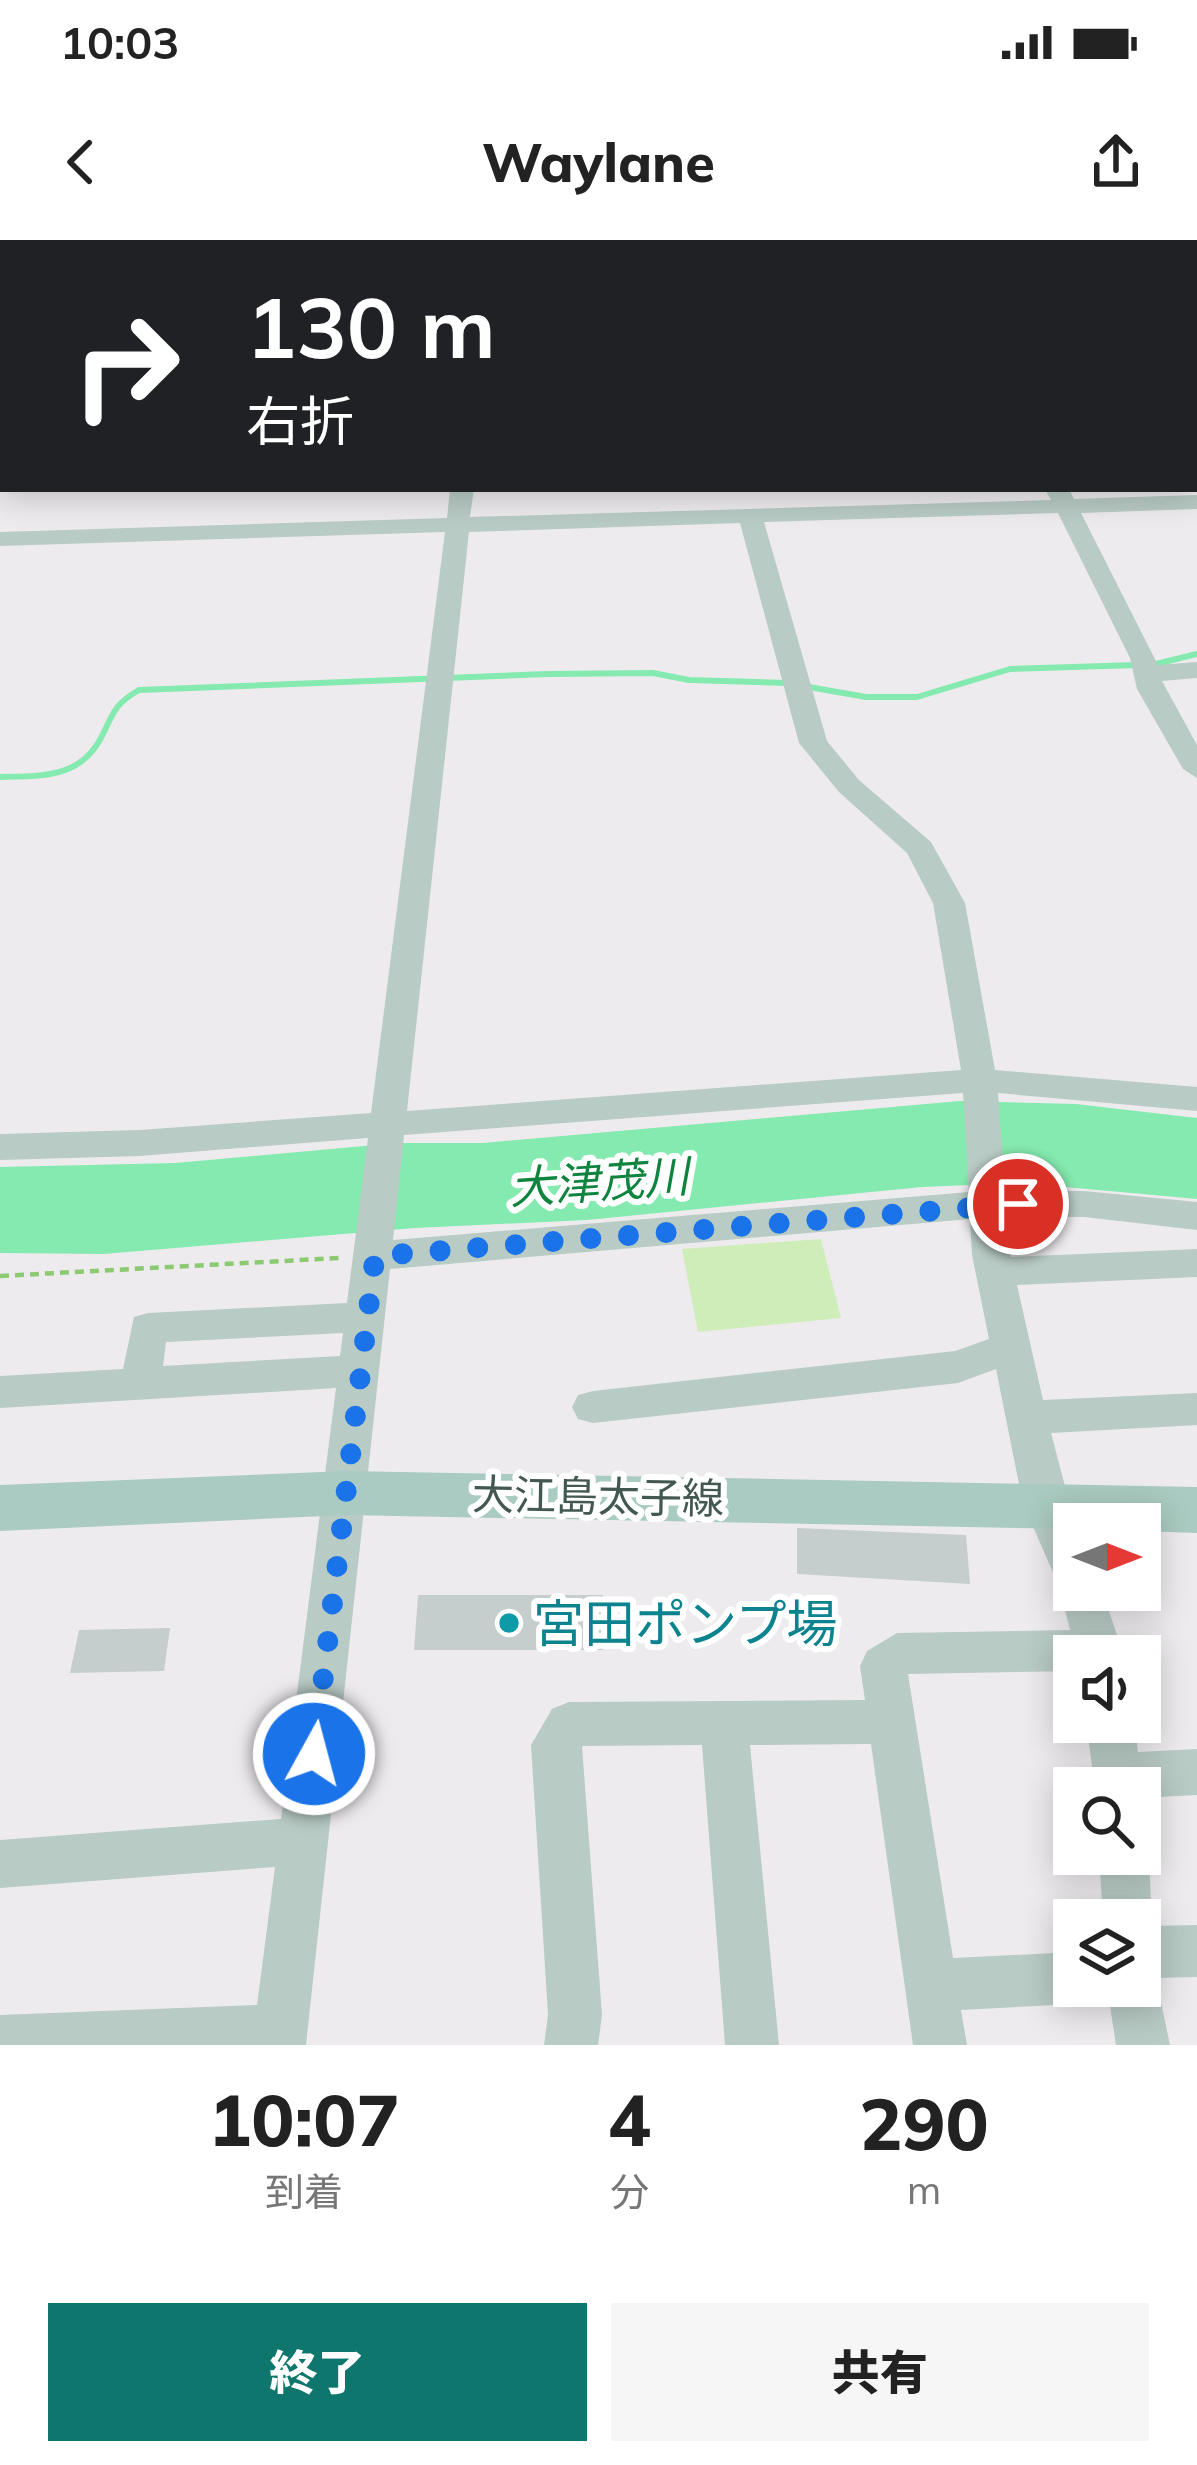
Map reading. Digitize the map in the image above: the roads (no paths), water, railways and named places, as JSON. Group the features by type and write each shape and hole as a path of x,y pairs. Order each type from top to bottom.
{"main road":[{"name":"大江島太子線","path":"0,1508 346,1493 1197,1510"}],"street":[{"path":"0,2042 280,2038 462,492"},
{"path":"0,539 751,519 1062,498 1197,502"},
{"path":"1062,498 1146,666 1150,689 1197,769"},
{"path":"751,519 813,742 849,786 920,848 949,903 980,1079 985,1204 995,1272 1014,1346 1024,1418 1053,1521"},
{"path":"1146,666 1197,670"},
{"path":"0,1147 140,1143 980,1079 1197,1099"},
{"path":"375,1256 985,1204 1084,1204 1197,1216"},
{"path":"995,1272 1197,1263"},
{"path":"141,1384 148,1328 367,1316"},
{"path":"593,1407 958,1367 1014,1346"},
{"path":"0,1392 359,1371"},
{"path":"1024,1418 1197,1409"},
{"path":"940,2045 883,1666 897,1654 1053,1653"},
{"path":"571,2045 574,2015 555,1744 569,1724 890,1722"},
{"path":"724,1726 752,2045"},
{"path":"1161,1777 1197,1772"},
{"path":"0,1864 303,1841"},
{"path":"1161,1952 1197,1951"},
{"path":"931,1985 1053,1979"},
{"path":"1137,2007 1143,2045"}],"water":[{"name":"大津茂川","path":"960,1101 1076,1104 1197,1118 1197,1199 1021,1183 922,1187 587,1220 415,1228 104,1254 0,1253 0,1167 175,1163 397,1143 483,1143"}],"waterway":[{"path":"1152,665 1197,654"},
{"path":"803,686 866,697 917,697 1010,669 1137,665"},
{"path":"0,777 48,774 74,766 95,747 117,707 139,690 548,674 653,673 689,680 788,683"}],"place":[{"name":"宮田ポンプ場","path":"509,1623"}]}
